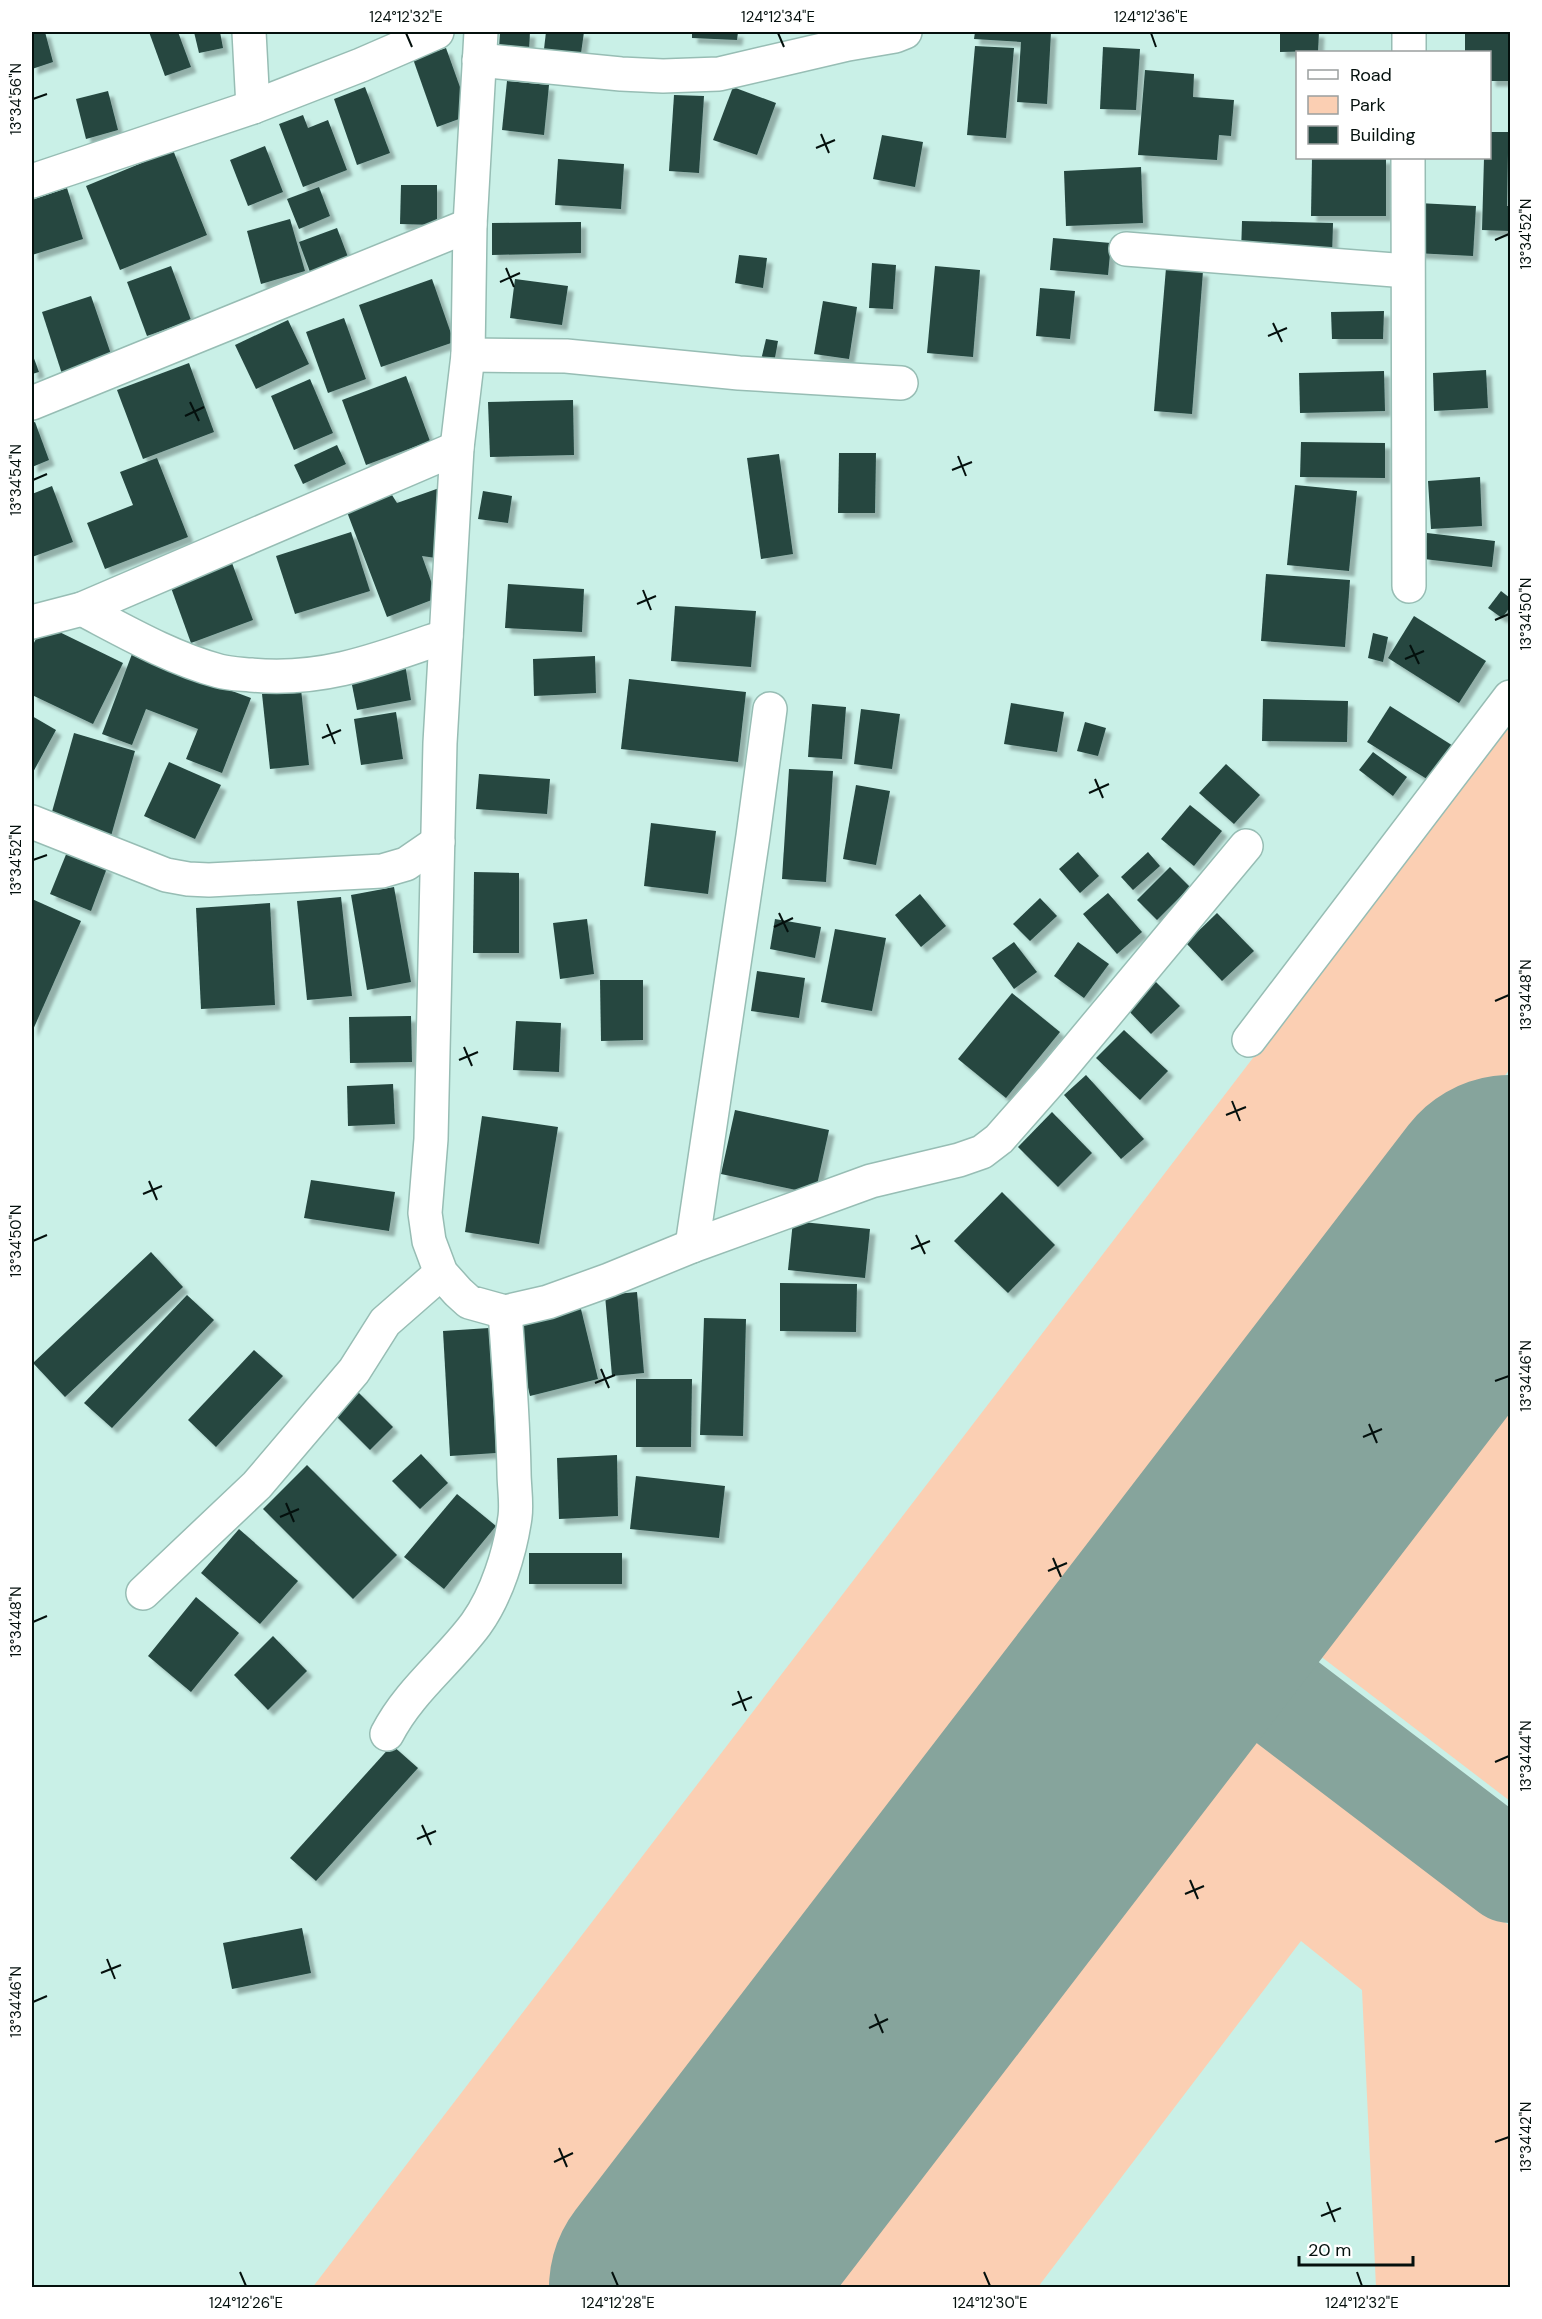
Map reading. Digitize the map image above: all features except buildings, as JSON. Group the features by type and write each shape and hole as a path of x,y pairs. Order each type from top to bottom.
{"street":[{"path":"249,32 253,107"},
{"path":"32,182 147,141 253,107 361,65 437,32"},
{"path":"905,32 719,74 663,76 621,74 480,46 470,225 468,355 457,448 440,743 431,1139 425,1213 429,1241 441,1273 469,1302 505,1312 548,1302 692,1246 871,1181 959,1160 982,1152 999,1139 1051,1080 1246,846"},
{"path":"1408,51 1409,32"},
{"path":"1408,159 1409,586"},
{"path":"32,404 470,225"},
{"path":"1126,249 1407,271"},
{"path":"468,355 566,356 739,373 901,383"},
{"path":"32,622 82,609 457,448"},
{"path":"82,609 147,643 199,665 222,672 278,677 326,673 381,659 446,636"},
{"path":"1249,1040 1510,697"},
{"path":"692,1246 752,847 770,709"},
{"path":"32,822 72,840 166,875 209,880 382,871 406,864 438,842"},
{"path":"143,1593 257,1485 354,1371 385,1322 441,1273"},
{"path":"387,1734 395,1719 476,1624 492,1597 511,1538 516,1515 514,1438 505,1312"}],"green space":[{"path":"1510,722 1510,1069 564,2287 312,2288"},
{"path":"1510,1339 1510,1801 1285,1629"},
{"path":"1221,1708 1510,1926 1510,2287 1376,2287 1362,1990 1301,1941 1038,2287 780,2287"}],"taxiway":[{"path":"1186,1625 1510,1872"}],"runway":[{"path":"677,2288 1510,1203"}]}
